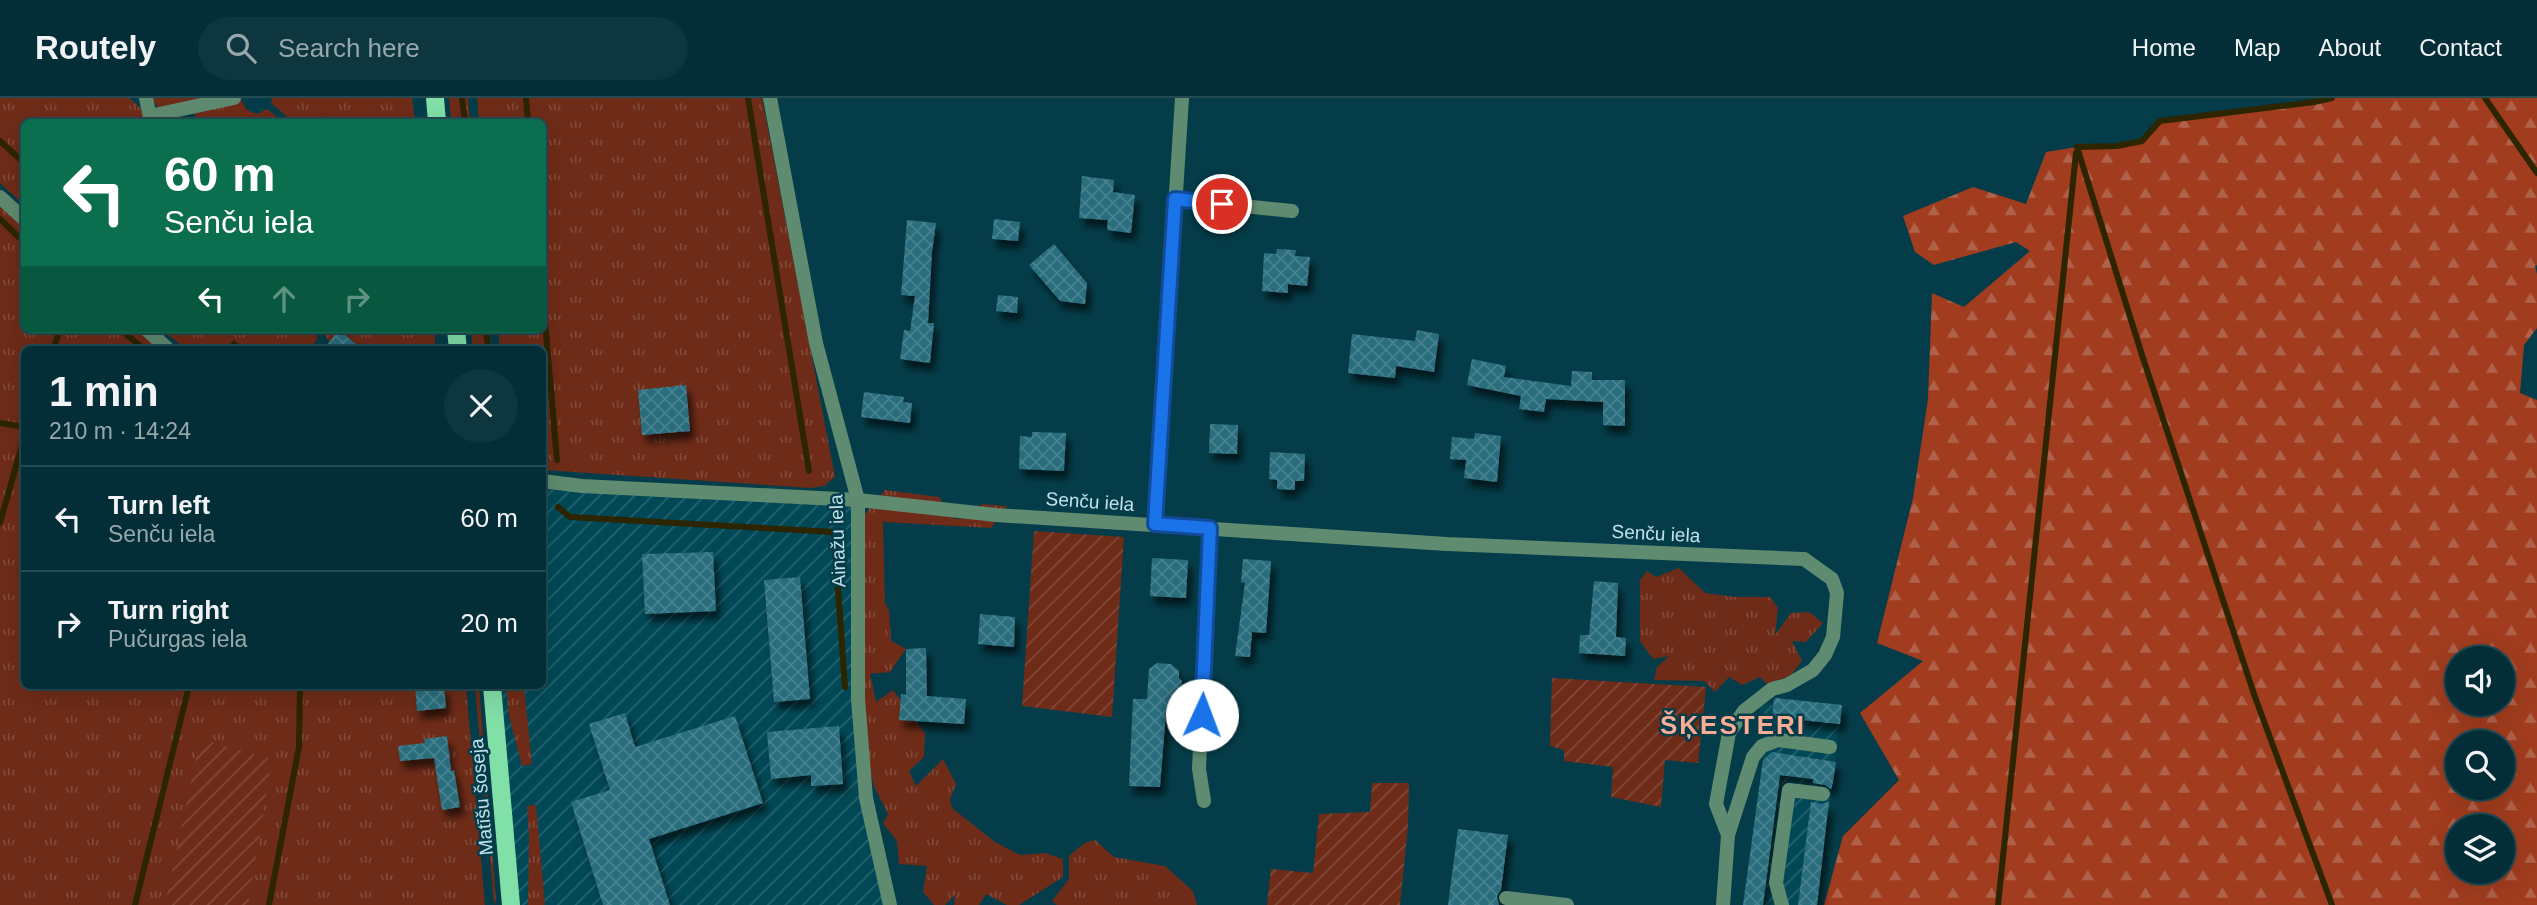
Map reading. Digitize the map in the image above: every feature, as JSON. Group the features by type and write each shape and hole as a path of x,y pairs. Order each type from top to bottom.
{"main road":[{"path":"435,98 437,119"},
{"name":"Matīšu šoseja","path":"492,689 511,905"}],"street":[{"path":"134,98 148,111 234,98"},
{"name":"Ainažu iela","path":"770,98 816,342 859,500 858,699 866,798 890,905"},
{"path":"1155,524 1182,98"},
{"path":"0,197 21,216"},
{"path":"1175,199 1292,211"},
{"path":"150,333 165,346"},
{"name":"Senču iela","path":"546,482 582,486 859,500 996,515 1447,544 1804,559 1832,579 1837,593 1833,637 1825,655 1813,670 1787,685 1772,689 1744,711 1729,733 1716,804 1728,835"},
{"path":"1204,802 1199,769 1210,528"},
{"path":"1723,905 1728,835 1753,757 1762,746 1778,740 1830,747"},
{"path":"1782,905 1776,883 1790,790 1823,794"},
{"path":"1506,898 1567,905"}],"shaded area":[{"path":"546,481 858,500 866,798 890,905 511,905 492,689 546,689"},
{"path":"1774,698 1842,705 1817,905 1743,905 1764,751 1760,704 1773,705"}],"green space":[{"path":"0,98 129,98 143,110 144,119 21,119 21,202 0,183"},
{"path":"152,98 209,98 158,108"},
{"path":"272,98 412,98 415,119 327,119 323,116 320,119 290,119 271,103"},
{"path":"449,98 468,98 470,119 451,119"},
{"path":"477,98 762,98 835,477 824,486 811,488 546,470 546,346 500,346 498,333 546,333 546,119 479,119"},
{"path":"2332,98 2537,98 2537,328 2524,345 2520,393 2537,400 2537,905 1824,905 1843,836 1899,780 1860,713 1923,661 1877,643 1913,498 1928,399 1932,293 1964,307 2030,251 2016,242 1934,265 1915,252 1903,216 1973,187 2026,204 2046,152 2077,147 2117,146 2142,141 2160,121"},
{"path":"241,100 247,110 257,114 267,109 279,119 196,119 194,110"},
{"path":"0,202 21,221 21,333 144,333 159,346 21,346 21,689 466,689 485,905 0,905"},
{"path":"166,333 315,333 318,338 312,346 182,346"},
{"path":"323,333 337,333 329,342"},
{"path":"342,333 434,333 436,346 358,346"},
{"path":"471,333 489,333 491,346 473,346"},
{"path":"885,490 939,497 955,519 970,518 982,504 1007,506 991,528 883,522 885,603 889,610 891,641 906,649 890,672 870,674 876,702 893,690 925,733 924,757 909,771 916,786 943,759 956,784 950,799 952,808 995,842 1020,855 1045,853 1063,859 1063,877 1019,905 1007,905 986,894 979,905 954,905 955,895 945,905 934,905 923,892 927,866 899,864 897,841 883,823 888,814 874,786 866,753 855,526"},
{"path":"1034,531 1124,537 1112,717 1022,706"},
{"path":"1679,568 1705,593 1735,597 1770,597 1778,608 1775,635 1791,613 1809,612 1823,623 1806,642 1792,641 1802,661 1790,676 1767,684 1760,677 1742,685 1729,677 1715,692 1704,681 1654,680 1657,667 1669,656 1653,659 1640,641 1640,580 1647,571 1656,577"},
{"path":"1552,678 1706,687 1698,763 1665,760 1661,807 1611,797 1613,767 1564,761 1564,750 1550,746"},
{"path":"475,689 479,689 496,900 494,905"},
{"path":"506,689 524,689 532,764 522,766 509,716"},
{"path":"200,739 272,759 248,905 165,905"},
{"path":"1372,783 1409,783 1408,826 1400,905 1267,905 1271,869 1313,873 1319,814 1370,812"},
{"path":"536,805 545,904 528,905 527,806"},
{"path":"1095,840 1114,857 1165,866 1193,891 1197,905 1057,905 1052,901 1069,879 1069,856 1085,843"}],"building":[{"path":"1082,176 1114,180 1113,192 1135,195 1131,233 1107,230 1108,220 1079,218"},
{"path":"994,219 1020,222 1018,241 992,239"},
{"path":"907,220 936,223 928,323 934,323 930,363 900,359 904,330 910,331 915,296 901,295"},
{"path":"1054,244 1087,283 1085,304 1060,301 1029,265"},
{"path":"1277,249 1296,250 1295,256 1310,257 1307,286 1288,284 1288,293 1262,291 1264,253 1276,254"},
{"path":"998,295 1018,297 1017,313 996,311"},
{"path":"1417,330 1439,334 1434,372 1396,366 1395,378 1348,373 1352,334 1415,341"},
{"path":"337,333 343,333 358,346 326,346"},
{"path":"1472,359 1506,366 1504,377 1571,386 1572,371 1592,372 1592,380 1625,380 1625,426 1603,425 1603,402 1546,399 1544,412 1519,409 1521,396 1467,385"},
{"path":"686,385 690,431 642,435 638,390"},
{"path":"864,392 904,397 903,402 912,403 910,423 861,417"},
{"path":"1210,424 1238,425 1237,454 1209,453"},
{"path":"1032,432 1066,433 1064,471 1019,469 1020,436 1032,437"},
{"path":"1475,433 1501,436 1497,482 1464,478 1466,460 1450,459 1452,437 1474,439"},
{"path":"1270,452 1305,454 1304,481 1295,481 1295,490 1277,489 1277,480 1269,479"},
{"path":"713,552 716,611 645,614 642,554"},
{"path":"1152,558 1188,560 1186,598 1150,596"},
{"path":"1243,559 1271,561 1266,633 1252,632 1250,657 1235,656 1245,583 1241,582"},
{"path":"800,577 810,699 774,702 764,580"},
{"path":"1594,581 1618,583 1616,637 1626,638 1625,656 1579,653 1580,635 1589,635"},
{"path":"980,614 1015,617 1014,647 978,644"},
{"path":"926,648 927,696 966,699 964,724 899,720 901,694 906,695 906,649"},
{"path":"1157,663 1171,664 1179,671 1182,681 1181,693 1169,704 1166,712 1160,787 1129,786 1133,699 1147,699 1149,669"},
{"path":"415,689 444,689 446,708 417,711"},
{"path":"1776,698 1842,705 1840,724 1772,717"},
{"path":"625,713 635,747 735,716 763,803 649,839 670,905 603,905 571,802 610,790 589,724"},
{"path":"839,726 843,784 811,786 811,775 771,779 767,732"},
{"path":"447,736 451,771 454,770 460,807 442,810 434,758 400,761 398,746 425,743 424,739"},
{"path":"1772,752 1836,762 1833,782 1831,789 1813,783 1813,779 1780,775 1763,905 1743,905 1763,760"},
{"path":"1829,801 1817,905 1798,905 1811,802 1823,804"},
{"path":"1458,829 1508,835 1501,890 1497,896 1499,905 1448,905"}],"waterway":[{"path":"462,98 465,119"},
{"path":"526,98 528,119"},
{"path":"748,98 809,471"},
{"path":"2077,147 2117,146 2142,141 2160,121 2332,98"},
{"path":"2485,98 2537,173"},
{"path":"0,141 21,160"},
{"path":"2077,147 2142,355 2255,697 2332,905"},
{"path":"1998,905 2076,153"},
{"path":"0,219 21,239"},
{"path":"54,346 59,333"},
{"path":"125,333 140,346"},
{"path":"486,333 488,346"},
{"path":"546,333 557,460"},
{"path":"0,423 21,426"},
{"path":"0,523 21,449"},
{"path":"558,507 570,517 834,532 845,687"},
{"path":"135,905 188,689"},
{"path":"269,905 299,747 300,689"}],"district":[{"name":"ŠĶESTERI","path":"1733,725"}],"route":[{"path":"1202,715 1210,528 1155,524 1175,199 1222,204"}]}
